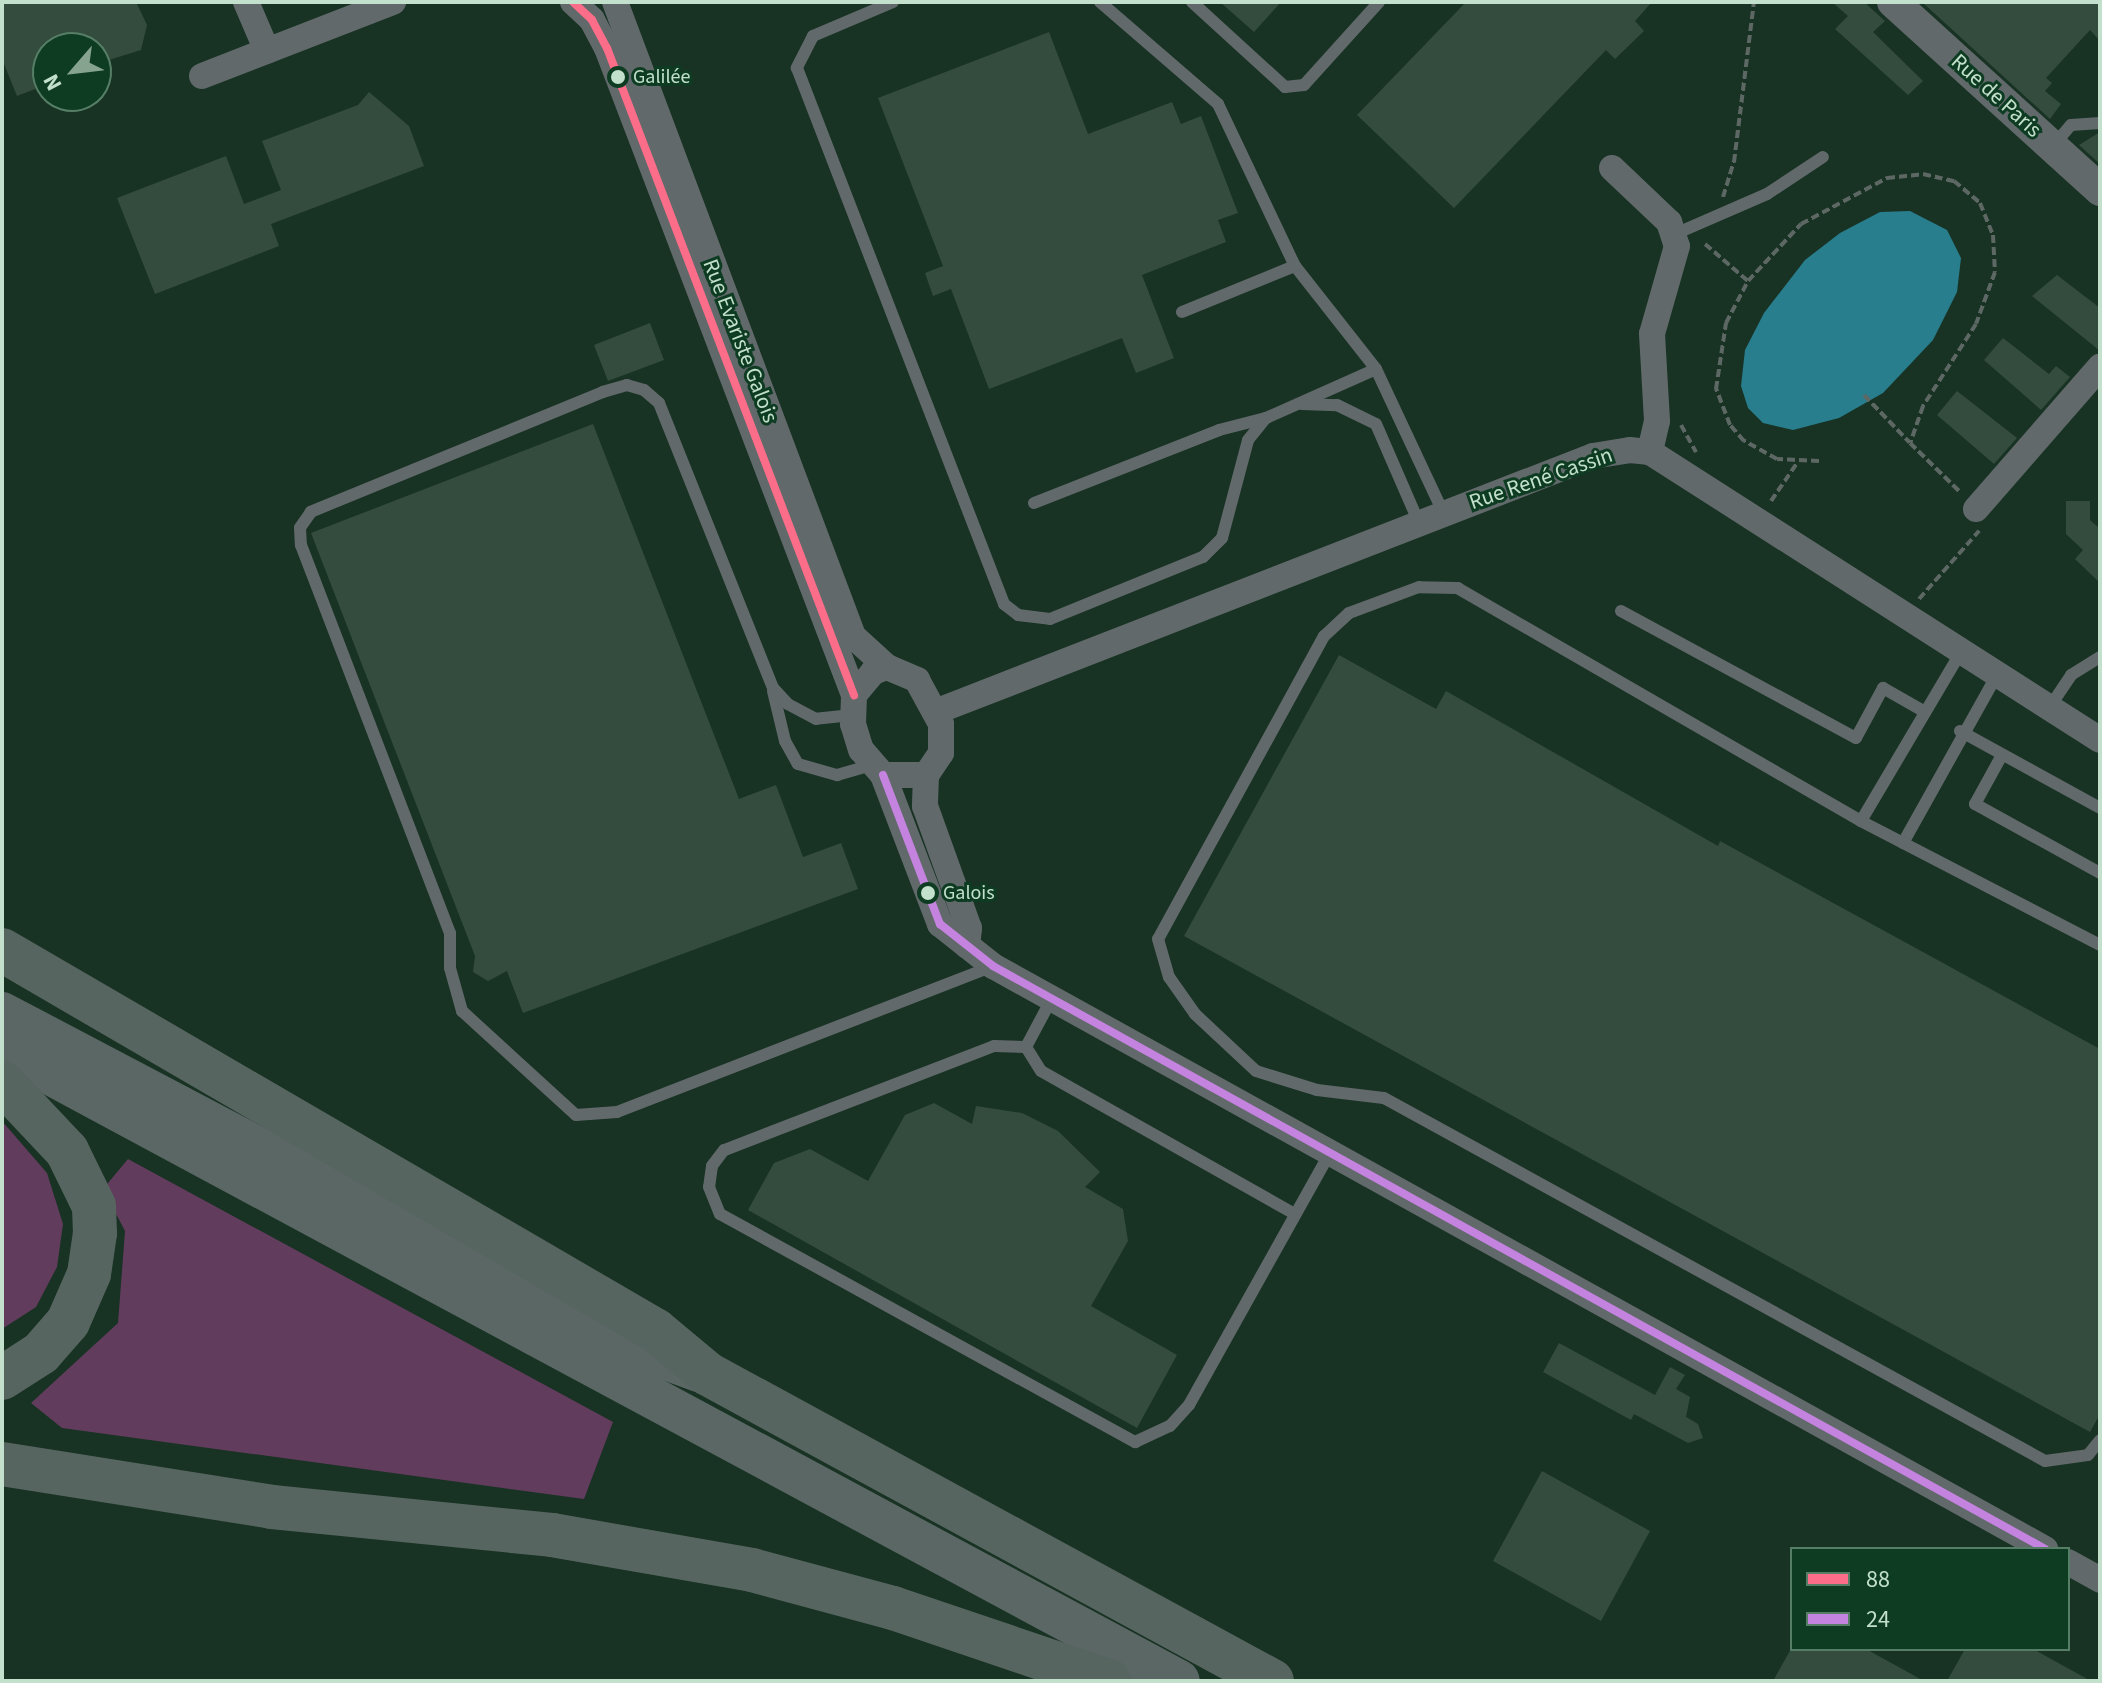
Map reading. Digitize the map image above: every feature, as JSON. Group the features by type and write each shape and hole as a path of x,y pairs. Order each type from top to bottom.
{"highway":[{"path":"2,950 655,1330 708,1374"},
{"path":"2,1013 644,1351 708,1374 1272,1681"},
{"path":"2,1048 1179,1681"},
{"path":"2,1082 67,1151 94,1206 95,1233 89,1274 68,1322 35,1359 2,1378"},
{"path":"2,1464 272,1507 552,1535 752,1570 893,1608 1109,1681"}],"street":[{"path":"246,2 267,51"},
{"path":"202,76 393,2"},
{"name":"Rue Evariste Galois","path":"573,2 592,20 607,48 853,705 861,750 878,770 940,924 967,946"},
{"name":"Rue Evariste Galois","path":"615,2 853,636 887,667 917,680 935,712 943,740 926,775 925,806 969,928 967,946"},
{"name":"Rue de Paris","path":"1893,2 2100,190"},
{"path":"1612,168 1675,234 1677,259 1652,334 1657,421 1650,452 2100,740"},
{"path":"1976,509 2100,367"},
{"name":"Rue René Cassin","path":"935,712 1593,456 1650,452"},
{"path":"853,705 873,672 887,667"},
{"path":"878,770 926,775"},
{"path":"967,946 993,966 1051,1000 2041,1547"},
{"path":"2070,1563 2100,1580"}],"lane":[{"path":"893,2 813,36 797,68 1004,604 1018,615 1050,619 1203,557 1222,538 1248,440 1266,418"},
{"path":"1100,2 1218,104 1295,266 1376,369 1432,519"},
{"path":"1192,2 1285,87 1304,85 1379,2"},
{"path":"2052,147 2071,125 2100,123"},
{"path":"1675,234 1714,219 1823,157"},
{"path":"1182,312 1295,266"},
{"path":"1034,503 1219,430 1266,418 1376,369"},
{"path":"878,770 837,775 798,764 785,741 773,688 659,403 644,390 627,385 603,392 311,512 300,528 301,545 450,933 450,968 462,1011 576,1115 617,1112 993,966"},
{"path":"1299,404 1337,405 1376,424 1432,519"},
{"path":"2100,945 1861,821 1458,588 1419,587 1349,613 1324,636 1158,939 1169,977 1195,1014 1256,1071 1317,1090 1384,1098 2045,1461 2088,1455 2100,1440"},
{"path":"1621,611 1856,738 1883,688 1925,712"},
{"path":"1861,821 1961,652"},
{"path":"2049,708 2071,675 2100,657"},
{"path":"1903,843 1960,731 1997,675"},
{"path":"773,688 788,704 816,719 853,705"},
{"path":"1960,731 2100,808"},
{"path":"2002,755 1975,804 2100,873"},
{"path":"1026,1047 1051,1000"},
{"path":"1026,1047 994,1046 724,1150 712,1166 709,1187 720,1214 1135,1442 1170,1426 1189,1405 1329,1154"},
{"path":"1026,1047 1041,1071 1295,1214"}],"path":[{"path":"1699,256 1734,162 1754,2"},
{"path":"1819,461 1797,463 1744,441 1721,408 1718,346 1748,281 1801,224 1887,178 1923,174 1954,181 1980,203 1993,235 1995,272 1976,324 1923,406 1910,443"},
{"path":"1705,244 1748,281"},
{"path":"1864,395 1976,509 1981,529 1915,604 1928,612"},
{"path":"1678,420 1705,465"},
{"path":"1766,510 1797,463"}],"shaded area":[{"path":"2,1121 47,1173 63,1224 57,1267 36,1307 2,1329"},
{"path":"128,1159 613,1422 584,1499 62,1428 31,1403 118,1323 125,1231 103,1189"}],"water":[{"path":"1910,211 1947,230 1961,258 1957,292 1933,340 1883,393 1839,418 1793,430 1763,423 1748,408 1741,386 1745,350 1764,313 1805,260 1840,233 1880,212"}],"building":[{"path":"2,2 136,2 147,25 141,50 112,59 112,32 32,32 32,90 17,96 2,59"},
{"path":"1220,2 1281,2 1254,32"},
{"path":"1466,2 1652,2 1635,21 1644,31 1615,59 1606,50 1454,208 1357,115"},
{"path":"1832,2 1864,2 1885,21 1873,32 1923,81 1908,95 1835,29 1848,16"},
{"path":"1922,2 2100,2 2100,41 2090,30 2046,78 2052,83 2045,91 2061,104 2050,119"},
{"path":"1049,32 1088,134 1172,102 1181,124 1201,116 1238,213 1218,220 1226,242 1142,275 1174,358 1136,373 1122,338 989,389 951,289 933,296 925,273 943,266 878,98"},
{"path":"369,92 409,126 424,166 271,224 279,246 155,294 117,198 226,156 244,204 281,190 262,141 358,105"},
{"path":"2100,132 2100,164 2079,145"},
{"path":"2057,275 2100,308 2100,351 2032,296"},
{"path":"650,323 664,360 608,381 594,345"},
{"path":"2003,338 2049,374 2056,366 2070,377 2041,410 1984,360"},
{"path":"1957,391 2017,438 1994,464 1937,415"},
{"path":"593,424 739,799 776,785 803,857 841,843 858,889 523,1013 507,971 488,981 473,972 475,956 311,533"},
{"path":"2066,501 2090,501 2090,520 2100,529 2100,583 2075,559 2083,550 2066,534"},
{"path":"1339,655 1436,709 1446,691 1718,846 1720,841 2100,1049 2100,1414 2090,1432 1184,936"},
{"path":"934,1103 972,1124 976,1106 1022,1113 1058,1131 1100,1172 1085,1187 1123,1209 1128,1241 1091,1306 1177,1355 1137,1428 748,1210 774,1163 810,1149 868,1181 905,1115"},
{"path":"1559,1343 1655,1395 1670,1367 1685,1375 1676,1389 1690,1397 1686,1417 1698,1424 1703,1438 1688,1443 1634,1414 1631,1420 1543,1372"},
{"path":"1542,1471 1650,1531 1601,1621 1493,1561"},
{"path":"1790,1651 1870,1651 1924,1681 1773,1681"},
{"path":"1964,1651 2037,1651 2091,1681 1947,1681"}],"transit line":[{"name":"88","path":"573,2 592,20 607,48 854,695"},
{"name":"24","path":"883,775 940,924 993,966 2041,1547"}],"place":[{"name":"Galilée","path":"618,77"},
{"name":"Galois","path":"928,893"}]}
